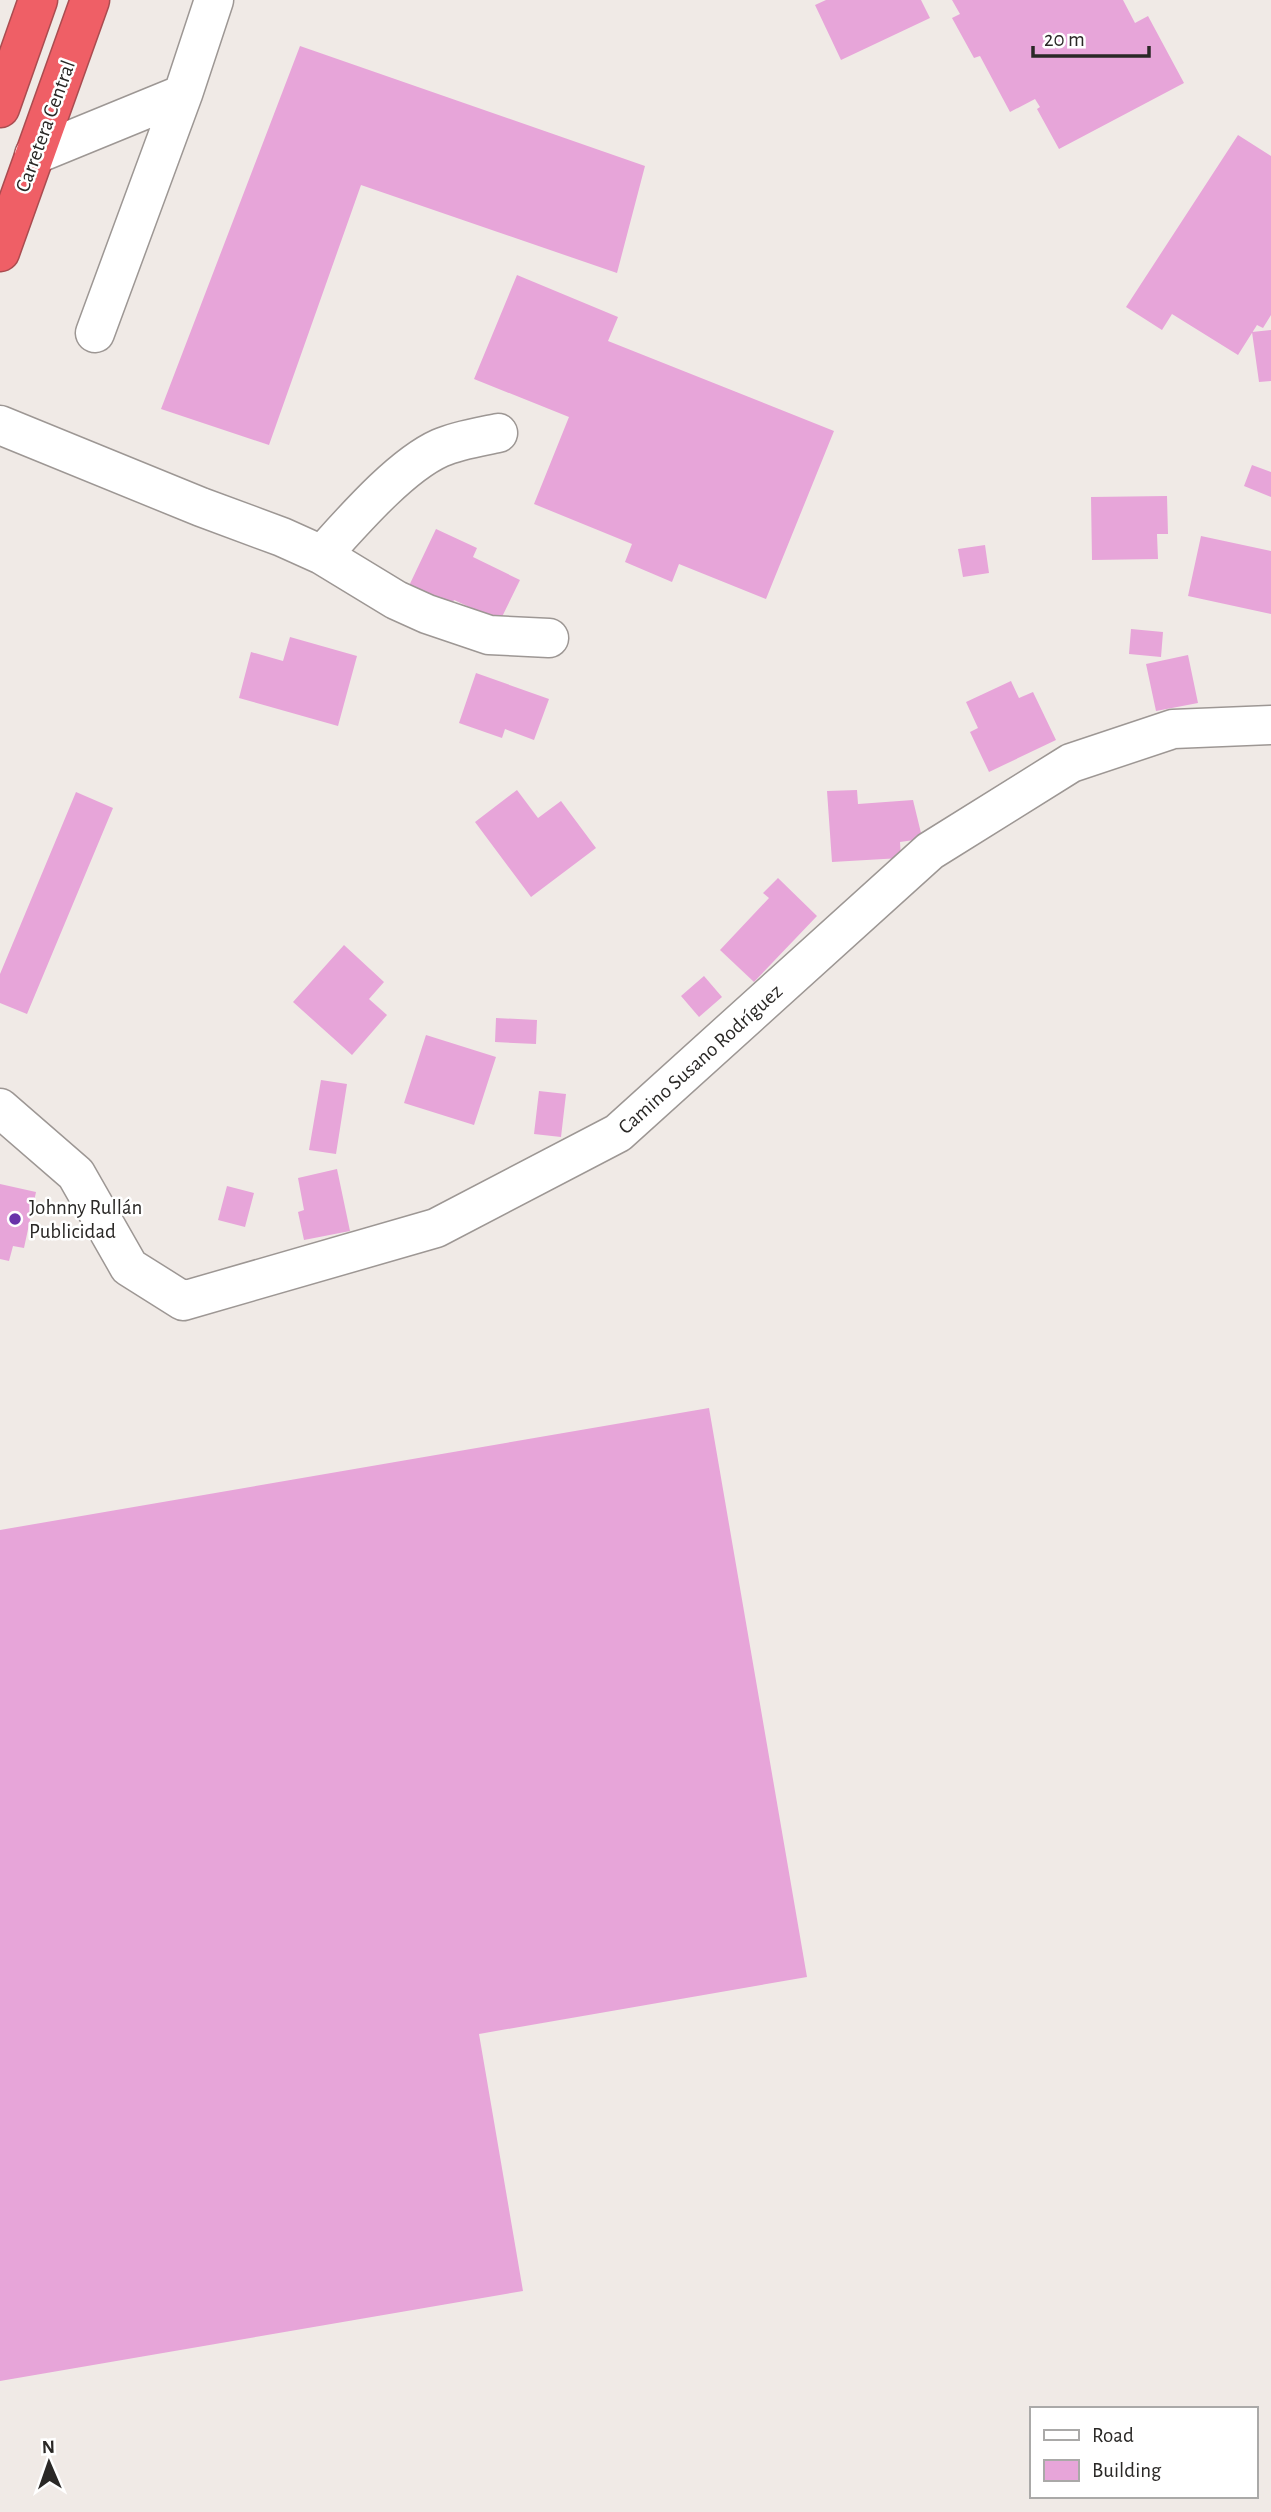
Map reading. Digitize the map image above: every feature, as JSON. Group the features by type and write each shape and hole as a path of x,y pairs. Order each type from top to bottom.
{"highway":[{"path":"0,108 38,0"},
{"name":"Carretera Central","path":"0,252 90,0"}],"street":[{"path":"95,333 183,94 214,0"},
{"path":"34,155 183,94"},
{"path":"0,425 282,537 322,555 396,600 427,614 489,635 549,638"},
{"path":"322,555 355,518 412,465 440,448 498,433"},
{"name":"Camino Susano Rodríguez","path":"0,1108 76,1174 129,1267 183,1301 436,1227 618,1133 930,851 1071,763 1173,729 1271,724"}],"building":[{"path":"826,0 921,0 930,18 841,60 815,5"},
{"path":"952,0 1123,0 1135,23 1148,16 1184,83 1059,149 1037,109 1040,107 1035,99 1010,112 980,56 974,58 952,18 960,14"},
{"path":"300,46 645,166 617,273 361,185 269,445 161,409"},
{"path":"1238,135 1271,156 1271,315 1263,328 1257,325 1238,355 1172,314 1162,330 1126,307"},
{"path":"517,275 618,317 608,341 834,431 766,599 679,564 672,582 625,562 632,544 534,504 569,417 474,379"},
{"path":"1271,330 1271,381 1259,382 1252,332"},
{"path":"1252,465 1271,472 1271,497 1244,486"},
{"path":"1167,496 1168,534 1157,534 1158,559 1092,560 1091,497"},
{"path":"436,529 477,548 473,557 520,580 500,621 454,600 449,609 407,590"},
{"path":"1201,536 1271,551 1271,614 1188,596"},
{"path":"985,545 989,573 963,577 958,549"},
{"path":"1131,629 1163,632 1161,657 1129,654"},
{"path":"290,637 357,656 338,726 239,698 251,652 283,661"},
{"path":"1188,655 1198,703 1156,711 1146,664"},
{"path":"476,673 549,699 534,740 505,729 502,738 459,723"},
{"path":"1011,681 1019,698 1033,692 1056,740 989,772 970,732 978,728 966,702"},
{"path":"517,790 538,818 561,801 596,848 531,897 475,822"},
{"path":"857,790 858,804 913,800 921,833 914,840 900,842 901,858 832,862 827,791"},
{"path":"76,792 113,808 27,1014 0,1003 0,974"},
{"path":"778,878 817,916 754,982 720,950 769,898 763,893"},
{"path":"344,945 384,982 369,999 387,1015 352,1055 293,1002"},
{"path":"704,976 722,997 699,1017 681,996"},
{"path":"496,1018 537,1020 536,1044 495,1042"},
{"path":"426,1035 496,1057 474,1125 404,1103"},
{"path":"321,1080 347,1084 336,1154 309,1150"},
{"path":"539,1091 566,1094 561,1137 534,1134"},
{"path":"337,1169 350,1231 304,1240 298,1212 304,1210 298,1178"},
{"name":"Johnny Rullán Publicidad","path":"0,1184 36,1192 24,1248 13,1246 9,1261 0,1259"},
{"path":"227,1186 254,1193 245,1227 218,1220"},
{"path":"709,1408 807,1977 479,2034 523,2291 0,2381 0,1530"}],"place":[{"name":"Johnny Rullán Publicidad","path":"15,1219"}]}
